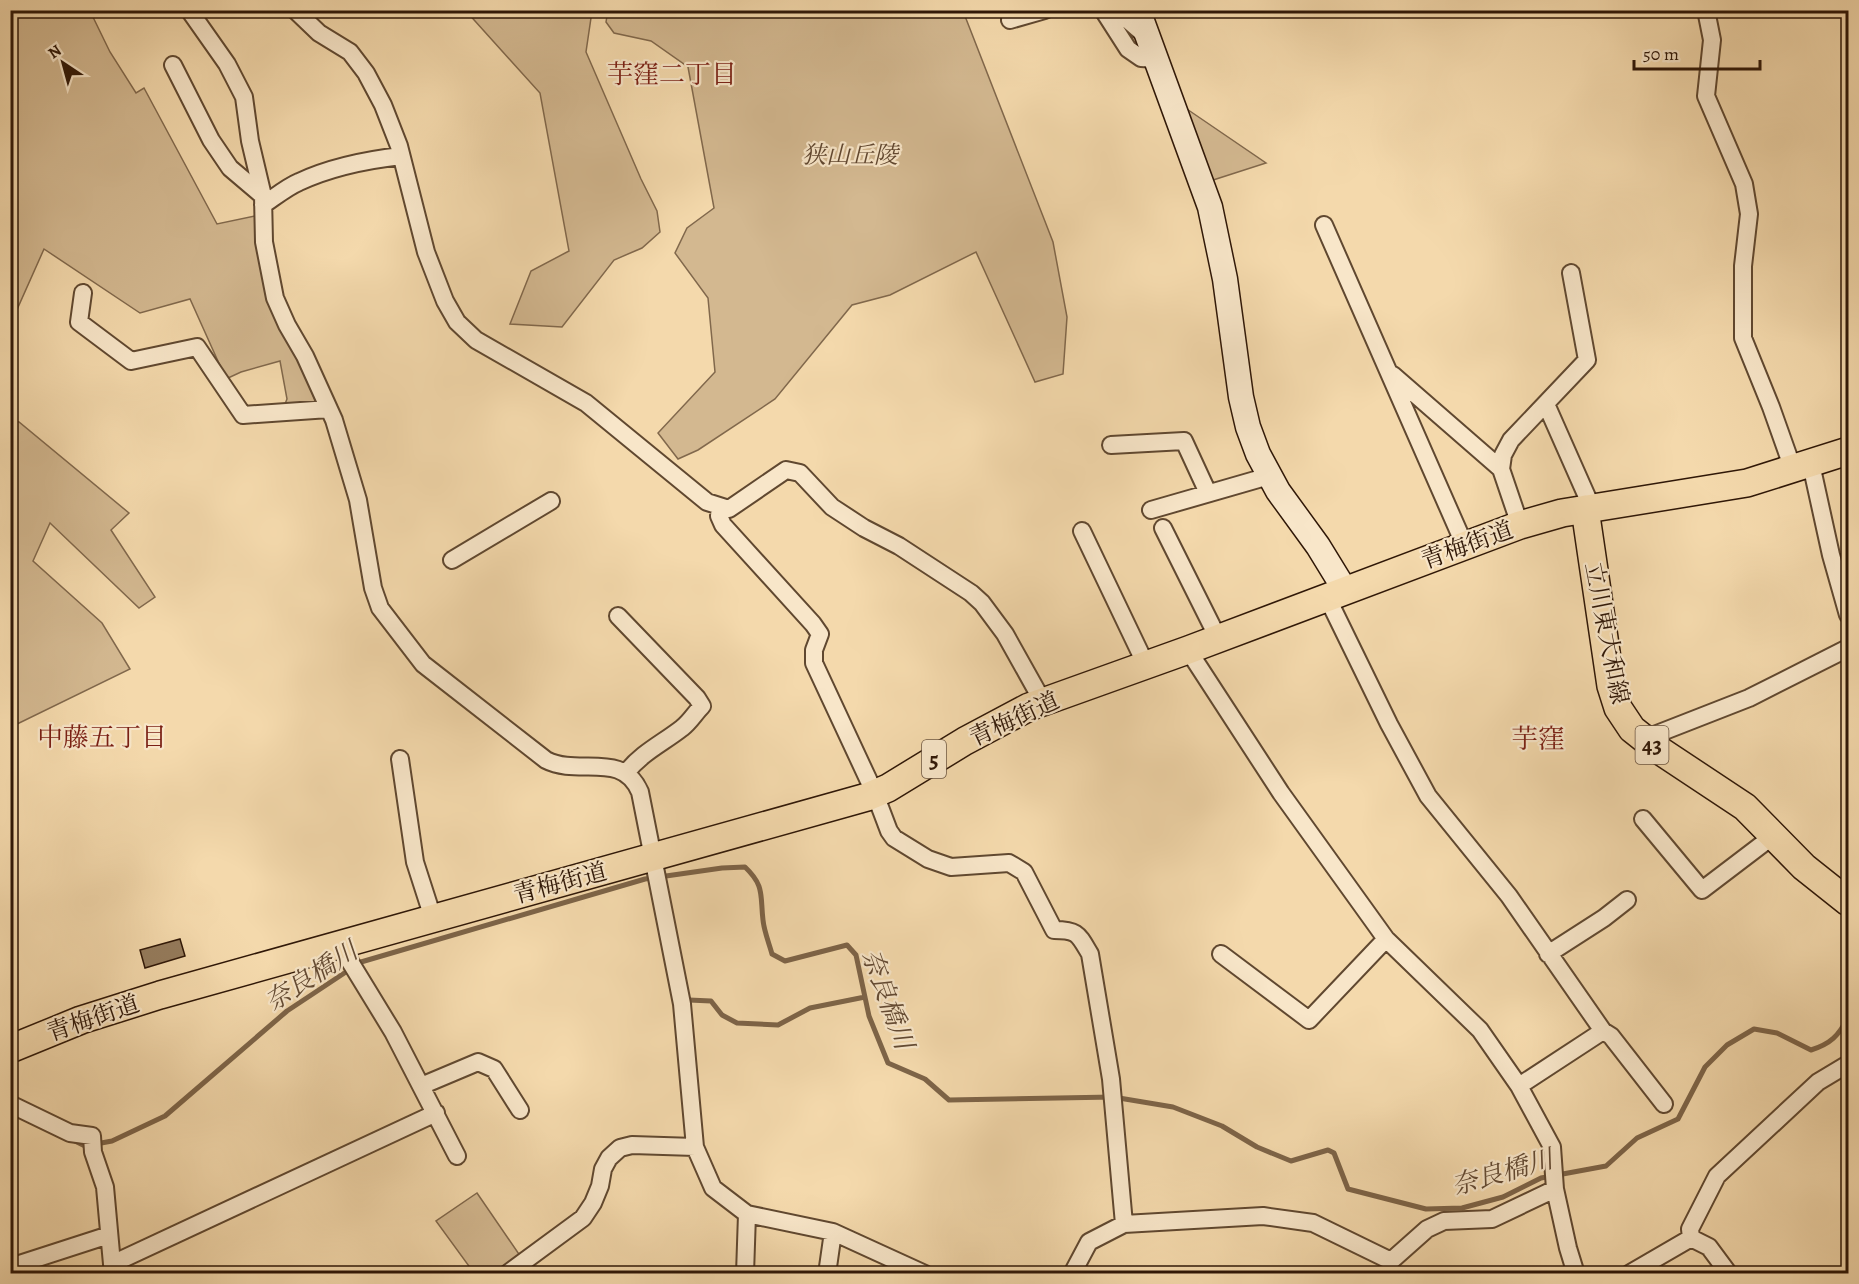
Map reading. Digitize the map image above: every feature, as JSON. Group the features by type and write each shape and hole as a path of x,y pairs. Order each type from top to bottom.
{"main road":[{"name":"青梅街道","path":"10,1049 120,1007 350,958 434,918 654,863 875,794 991,726 1042,702 1188,650 1520,525 1589,508 1735,486 1848,451"},
{"name":"立川東大和線","path":"1589,508 1611,686 1622,715 1644,739 1744,807 1804,867 1848,902"}],"street":[{"path":"189,10 227,64 244,97 250,141 263,200 264,242 275,298 305,356 329,410 358,500 373,588 380,608 423,664 553,764 568,767 608,767 626,773 637,785 682,1004 695,1147 713,1188 747,1214 832,1232 925,1274"},
{"path":"295,10 319,33 350,52 366,73 382,105 401,156 426,252 445,302 457,322 476,340 586,403 707,502 729,509 786,470 800,473 839,512 898,546 971,593 982,603 1005,634 1042,702"},
{"path":"1010,20 1045,10"},
{"path":"1103,10 1128,49 1141,58 1152,49"},
{"path":"1120,10 1152,49"},
{"path":"1138,10 1210,207 1225,279 1244,415 1258,454 1283,499 1318,546 1389,724 1428,796 1509,896 1603,1031 1611,1036 1664,1104"},
{"path":"1708,12 1712,40 1706,96 1744,184 1749,214 1743,266 1743,339 1771,407 1802,467 1832,555 1848,615"},
{"path":"173,65 211,140 230,168 263,200"},
{"path":"263,200 297,182 322,173 363,161 401,156"},
{"path":"1324,225 1465,546"},
{"path":"1520,525 1501,469 1503,455 1511,440 1587,360 1572,273"},
{"path":"83,293 79,322 131,361 197,347 243,415 329,410"},
{"path":"1388,371 1501,469"},
{"path":"1546,404 1589,508"},
{"path":"1111,445 1184,441 1208,493"},
{"path":"1151,510 1269,476"},
{"path":"452,560 551,501"},
{"path":"720,507 719,516 723,525 820,634 814,650 814,663 894,838 928,859 951,867 1009,863 1024,872 1054,930 1071,930 1079,936 1090,954 1112,1086 1124,1224"},
{"path":"1163,528 1218,638"},
{"path":"1082,531 1146,665"},
{"path":"618,616 698,698 702,706 684,727 647,752 626,773"},
{"path":"1644,739 1749,698 1848,648"},
{"path":"1188,650 1281,793 1386,939 1480,1030 1519,1086 1552,1146 1555,1188 1576,1274"},
{"path":"400,759 416,862 434,918"},
{"path":"1642,819 1702,890 1773,836"},
{"path":"1548,954 1604,918 1627,900"},
{"path":"1221,954 1309,1020 1386,939"},
{"path":"350,958 393,1032 457,1156"},
{"path":"1519,1086 1603,1031"},
{"path":"421,1086 478,1062 494,1069 520,1110"},
{"path":"1691,1238 1690,1229 1717,1176 1818,1082 1848,1064"},
{"path":"10,1104 70,1133 92,1136 105,1187 113,1269 436,1113"},
{"path":"507,1274 583,1218 600,1186 603,1169 609,1158 620,1148 632,1145 695,1147"},
{"path":"1072,1274 1089,1242 1124,1224 1263,1216 1313,1223 1391,1261 1427,1229 1444,1221 1492,1219 1555,1188"},
{"path":"745,1274 747,1214"},
{"path":"827,1274 832,1232"},
{"path":"10,1267 109,1235"},
{"path":"1629,1274 1691,1238"},
{"path":"1691,1238 1709,1247 1729,1274"}],"green space":[{"name":"狭山丘陵","path":"608,10 963,11 1053,242 1067,317 1063,374 1035,382 976,252 890,295 852,305 775,399 698,450 678,459 658,433 715,372 708,298 675,253 687,228 714,208 688,67 651,41 614,33 606,22"},
{"path":"11,11 90,11 110,52 136,93 144,88 217,224 259,215 274,317 297,357 314,402 285,404 287,399 280,361 241,372 226,379 190,299 140,313 44,249 15,314 11,313"},
{"path":"466,11 592,11 586,52 657,211 660,232 642,248 614,260 562,327 510,324 531,271 569,251 540,93"},
{"path":"1181,105 1266,163 1210,181"},
{"path":"11,420 19,422 129,513 111,530 155,597 139,608 50,523 33,561 102,623 130,669 11,727"},
{"path":"477,1193 523,1260 504,1273 474,1273 436,1221"}],"building":[{"path":"180,939 185,956 145,968 140,950"}],"waterway":[{"name":"奈良橋川","path":"71,1139 85,1146 112,1141 165,1116 287,1011 361,962 645,879 722,868 745,867 756,880 760,891 765,933 772,954 785,961 847,945 856,955 869,1016 888,1063 925,1079 949,1100 1113,1097 1173,1107 1222,1126 1257,1147 1291,1161 1328,1150 1334,1153 1348,1189 1426,1209 1462,1208 1503,1197 1541,1178 1606,1166 1637,1138 1678,1119 1705,1067 1727,1045 1754,1029 1777,1033 1811,1050 1824,1045 1833,1038 1848,1017"},
{"path":"689,1000 711,1001 722,1015 737,1023 778,1025 810,1008 865,997"}],"district":[{"name":"芋窪二丁目","path":"672,74"},
{"name":"中藤五丁目","path":"102,737"},
{"name":"芋窪","path":"1538,739"}]}
